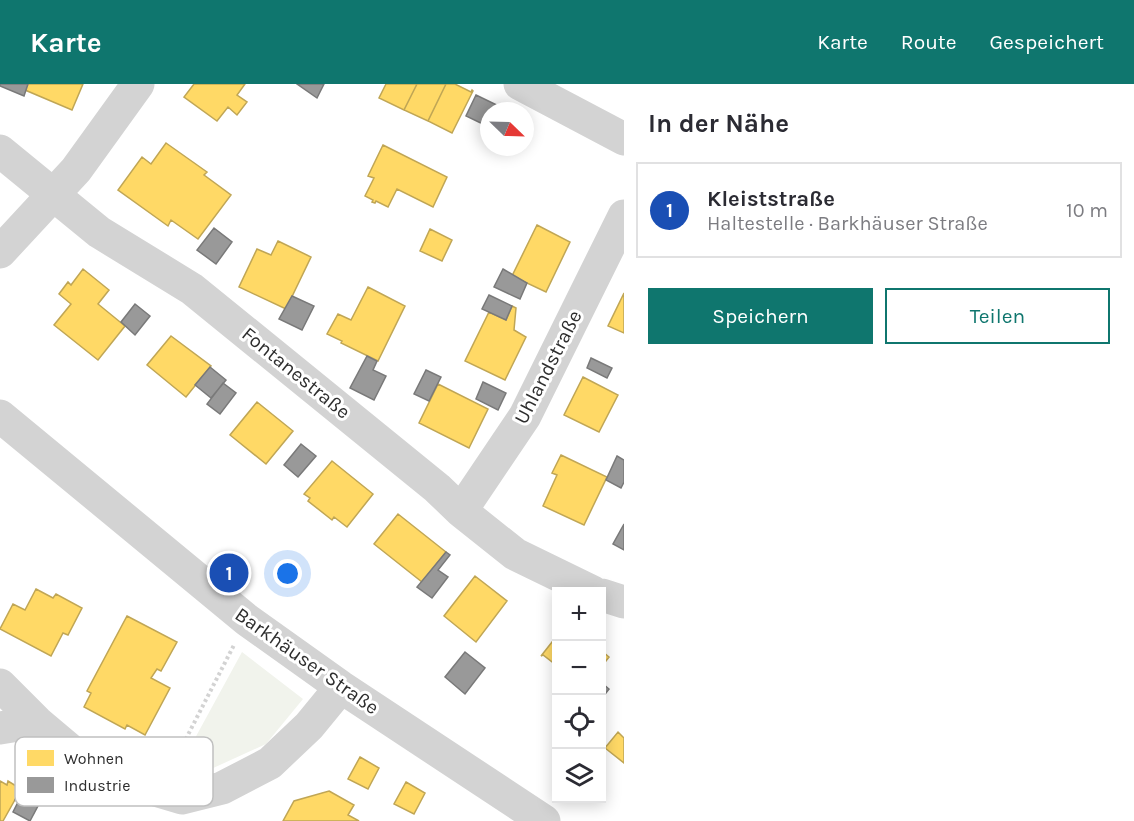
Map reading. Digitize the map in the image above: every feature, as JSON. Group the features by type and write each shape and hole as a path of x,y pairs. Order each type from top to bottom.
{"street":[{"path":"0,252 76,170 138,84"},
{"path":"520,84 624,139"},
{"name":"Fontanestraße","path":"0,151 99,232 192,289 515,554 585,587"},
{"name":"Uhlandstraße","path":"461,511 525,416 624,216"},
{"name":"Barkhäuser Straße","path":"0,416 247,620 341,687 544,821"},
{"path":"606,596 624,602"},
{"path":"0,685 55,737"},
{"path":"213,791 270,763 309,726 341,687"},
{"path":"0,728 37,722"}],"path":[{"path":"204,737 247,620"}],"shaded area":[{"path":"242,652 303,699 266,744 213,768 213,737 196,737"}],"building: Wohnen":[{"path":"28,84 83,84 72,110 25,90"},
{"path":"194,84 245,84 237,95 247,102 237,115 228,107 217,121 184,97"},
{"path":"386,84 417,84 404,110 379,98"},
{"path":"417,84 446,84 428,121 404,110"},
{"path":"446,84 455,84 473,91 452,133 428,121"},
{"path":"166,143 207,172 204,175 231,195 198,239 171,220 168,226 118,190 142,157 151,164"},
{"path":"383,145 447,177 433,207 397,189 388,207 376,201 372,202 373,200 365,196 374,178 368,176"},
{"path":"537,225 570,242 546,292 512,276"},
{"path":"430,229 452,240 442,261 420,251"},
{"path":"278,241 311,257 286,309 239,287 257,249 271,255"},
{"path":"83,269 109,290 98,304 125,326 98,360 54,325 71,304 59,294 68,282 71,285"},
{"path":"368,287 405,306 378,361 327,334 338,314 351,320"},
{"path":"624,293 624,333 608,326"},
{"path":"512,306 516,308 514,330 526,337 505,380 465,361 489,312 506,320"},
{"path":"171,336 211,366 186,397 147,365"},
{"path":"583,377 618,395 599,432 564,415"},
{"path":"438,384 488,409 469,448 419,423"},
{"path":"257,402 293,431 266,464 230,435"},
{"path":"561,455 607,477 584,525 543,506 557,475 552,473"},
{"path":"332,461 373,494 347,527 334,517 332,520 308,501 310,498 304,494"},
{"path":"398,514 446,552 422,582 374,544"},
{"path":"475,576 507,601 476,642 444,616"},
{"path":"36,589 53,598 56,594 82,608 68,635 63,633 51,656 0,629 13,604 25,610"},
{"path":"127,616 177,642 161,671 157,669 151,678 170,688 145,735 127,725 125,729 84,707 91,693 87,691"},
{"path":"552,642 552,662 543,655 541,656"},
{"path":"618,732 624,738 624,763 606,749"},
{"path":"360,757 379,768 368,789 348,779"},
{"path":"0,781 7,785 8,781 15,785 15,800 3,821 0,821"},
{"path":"406,782 425,793 414,814 394,804"},
{"path":"329,791 354,805 348,815 359,821 283,821 294,801"}],"building: Industrie":[{"path":"0,84 28,84 24,96"},
{"path":"297,84 324,84 317,98"},
{"path":"476,95 491,102 480,102 480,123 466,116"},
{"path":"214,228 232,242 216,264 197,250"},
{"path":"503,269 527,283 520,299 494,287"},
{"path":"489,295 512,306 506,320 482,309"},
{"path":"292,296 314,306 302,330 279,319"},
{"path":"135,304 150,316 135,335 121,322"},
{"path":"367,356 377,361 373,370 386,376 374,400 350,388"},
{"path":"591,358 612,368 607,378 587,368"},
{"path":"210,367 226,380 211,398 195,385"},
{"path":"426,370 441,377 429,401 414,394"},
{"path":"483,382 506,393 498,410 476,399"},
{"path":"223,383 236,393 220,414 207,404"},
{"path":"301,444 316,456 298,477 284,465"},
{"path":"617,456 624,460 624,482 621,488 606,480"},
{"path":"624,524 624,550 613,544"},
{"path":"446,552 450,555 438,570 448,577 432,598 417,587"},
{"path":"465,652 485,668 465,694 445,677"},
{"path":"16,806 38,806 30,821 13,812"}],"place":[{"name":"Kleiststraße","path":"229,573"}]}
